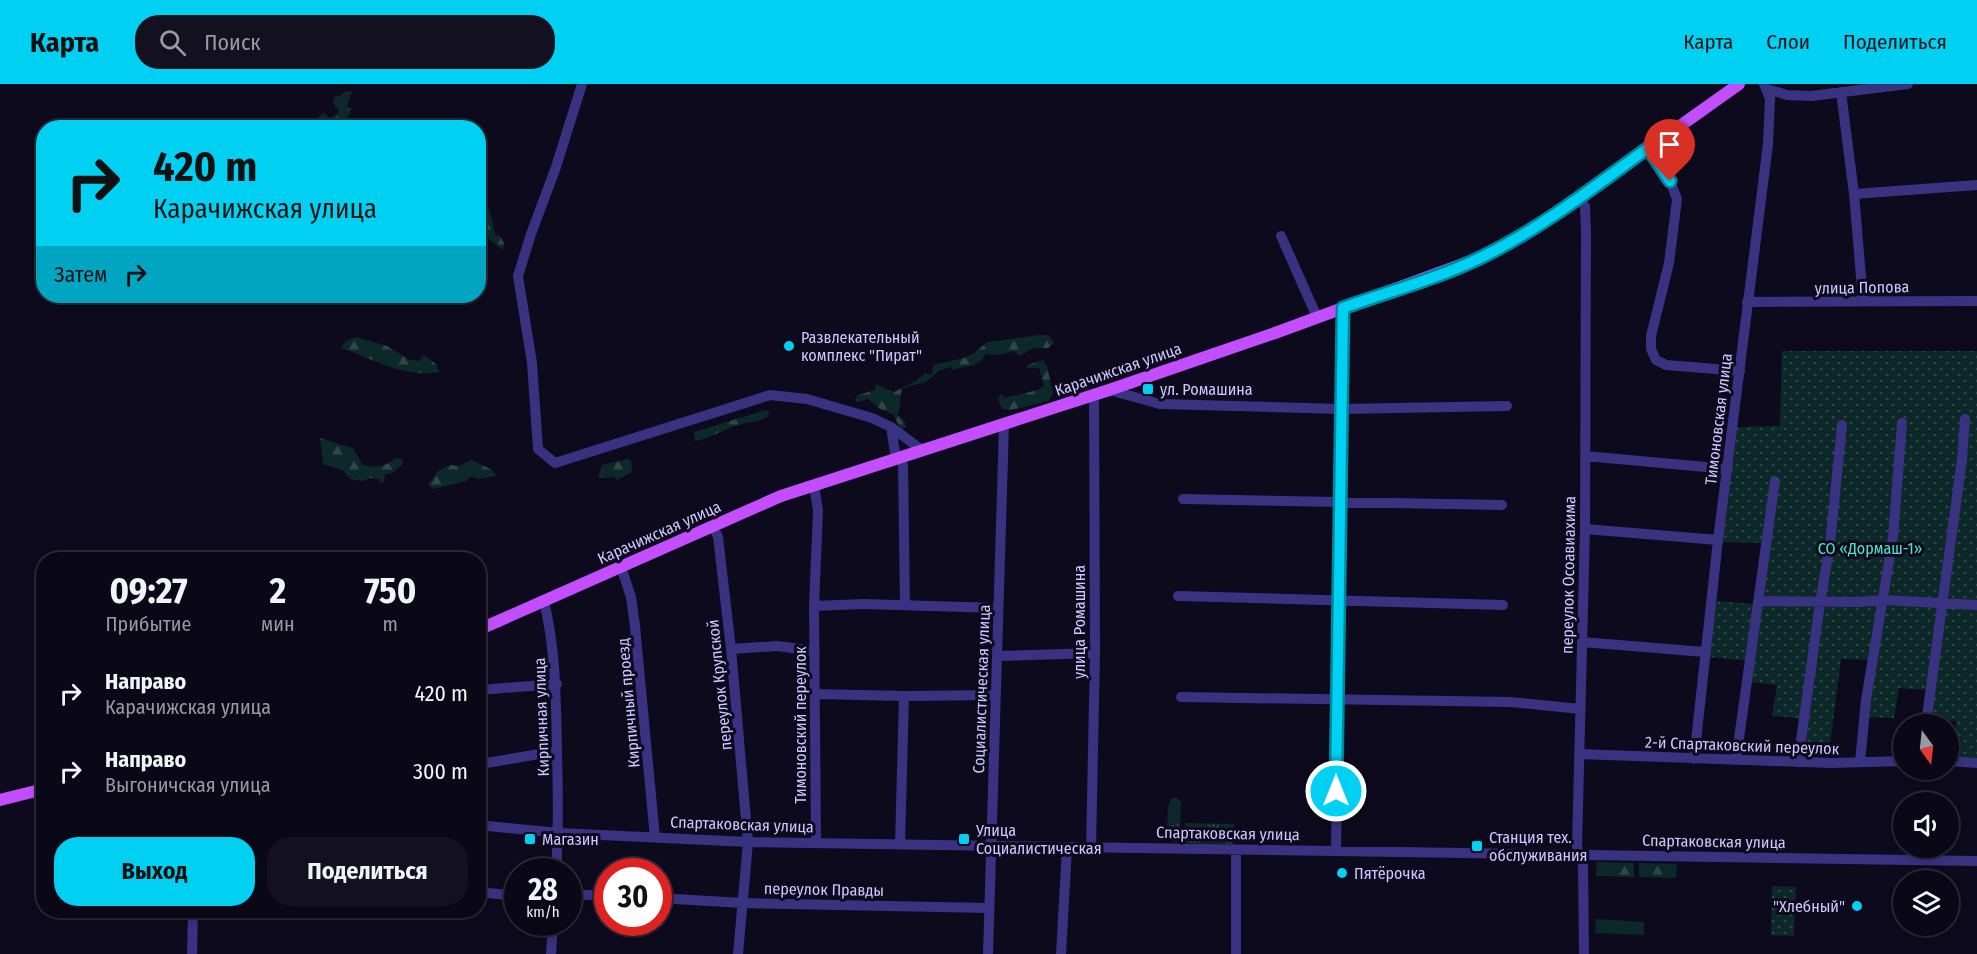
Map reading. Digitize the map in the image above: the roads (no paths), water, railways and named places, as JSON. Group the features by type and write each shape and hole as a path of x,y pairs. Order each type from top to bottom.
{"main road":[{"name":"Карачижская улица","path":"486,626 782,496 1109,390 1482,257 1514,240 1580,197 1739,84"},
{"path":"0,800 36,791"}],"street":[{"path":"582,84 518,276 532,363 538,449 555,463 770,395 807,399 872,417 891,427 922,450"},
{"path":"1766,86 1787,95 1811,96 1908,84"},
{"name":"Тимоновская улица","path":"1694,759 1718,540 1768,144 1770,99 1766,86"},
{"path":"1841,92 1854,194 1863,301"},
{"path":"1648,148 1673,187 1677,199 1669,263 1651,336 1651,349 1656,360 1666,365 1740,371"},
{"path":"1854,194 1977,185"},
{"name":"переулок Осоавиахима","path":"1580,197 1585,207 1586,231 1585,529 1577,846 1583,865 1584,954"},
{"path":"1281,236 1317,317"},
{"name":"улица Попова","path":"1748,302 1977,301"},
{"path":"1336,851 1336,700 1343,308"},
{"path":"1109,390 1160,404 1342,409 1507,406"},
{"name":"улица Ромашина","path":"1091,849 1095,653 1094,394"},
{"path":"1927,714 1962,459 1965,418"},
{"path":"1860,762 1866,700 1893,537 1902,423"},
{"name":"Социалистическая улица","path":"988,954 1004,425"},
{"path":"1798,762 1830,544 1842,425"},
{"path":"891,427 898,458 903,465 905,605"},
{"path":"1585,456 1728,468"},
{"path":"1736,760 1775,480"},
{"name":"Тимоновский переулок","path":"814,485 819,511 814,606 816,843"},
{"path":"1183,499 1502,505"},
{"name":"переулок Крупской","path":"713,525 718,537 731,649 748,842 738,954"},
{"path":"1585,529 1718,540"},
{"name":"Кирпичный проезд","path":"621,567 631,597 635,626 655,838"},
{"path":"1178,596 1503,604"},
{"path":"1758,601 1859,603 1883,600 1977,605"},
{"name":"Кирпичная улица","path":"544,601 552,633 557,684 559,833 557,858"},
{"path":"814,606 863,604 998,608"},
{"path":"1582,642 1705,652"},
{"path":"731,649 777,646 815,651"},
{"path":"998,656 1095,653"},
{"path":"486,689 557,684"},
{"path":"816,693 904,696 996,695"},
{"path":"900,844 904,696"},
{"path":"1181,697 1511,702 1580,709"},
{"path":"486,763 557,751"},
{"name":"2-й Спартаковский переулок","path":"1579,754 1798,762 1893,761"},
{"path":"1959,762 1977,763"},
{"name":"Спартаковская улица","path":"486,826 559,833 748,842 1977,861"},
{"path":"1061,954 1067,848"},
{"path":"1236,850 1236,954"},
{"path":"486,893 504,895"},
{"name":"переулок Правды","path":"672,899 743,903 989,908"},
{"path":"192,954 194,918"},
{"path":"551,954 552,936"}],"place":[{"name":"Развлекательный комплекс \"Пират\"","path":"789,346"},
{"name":"ул. Ромашина","path":"1148,389"},
{"name":"Магазин","path":"530,839"},
{"name":"Улица Социалистическая","path":"964,839"},
{"name":"Станция тех. обслуживания","path":"1477,846"},
{"name":"Пятёрочка","path":"1342,873"},
{"name":"\"Хлебный\"","path":"1857,906"}],"park label":[{"name":"СО «Дормаш-1»","path":"1870,548"}]}
